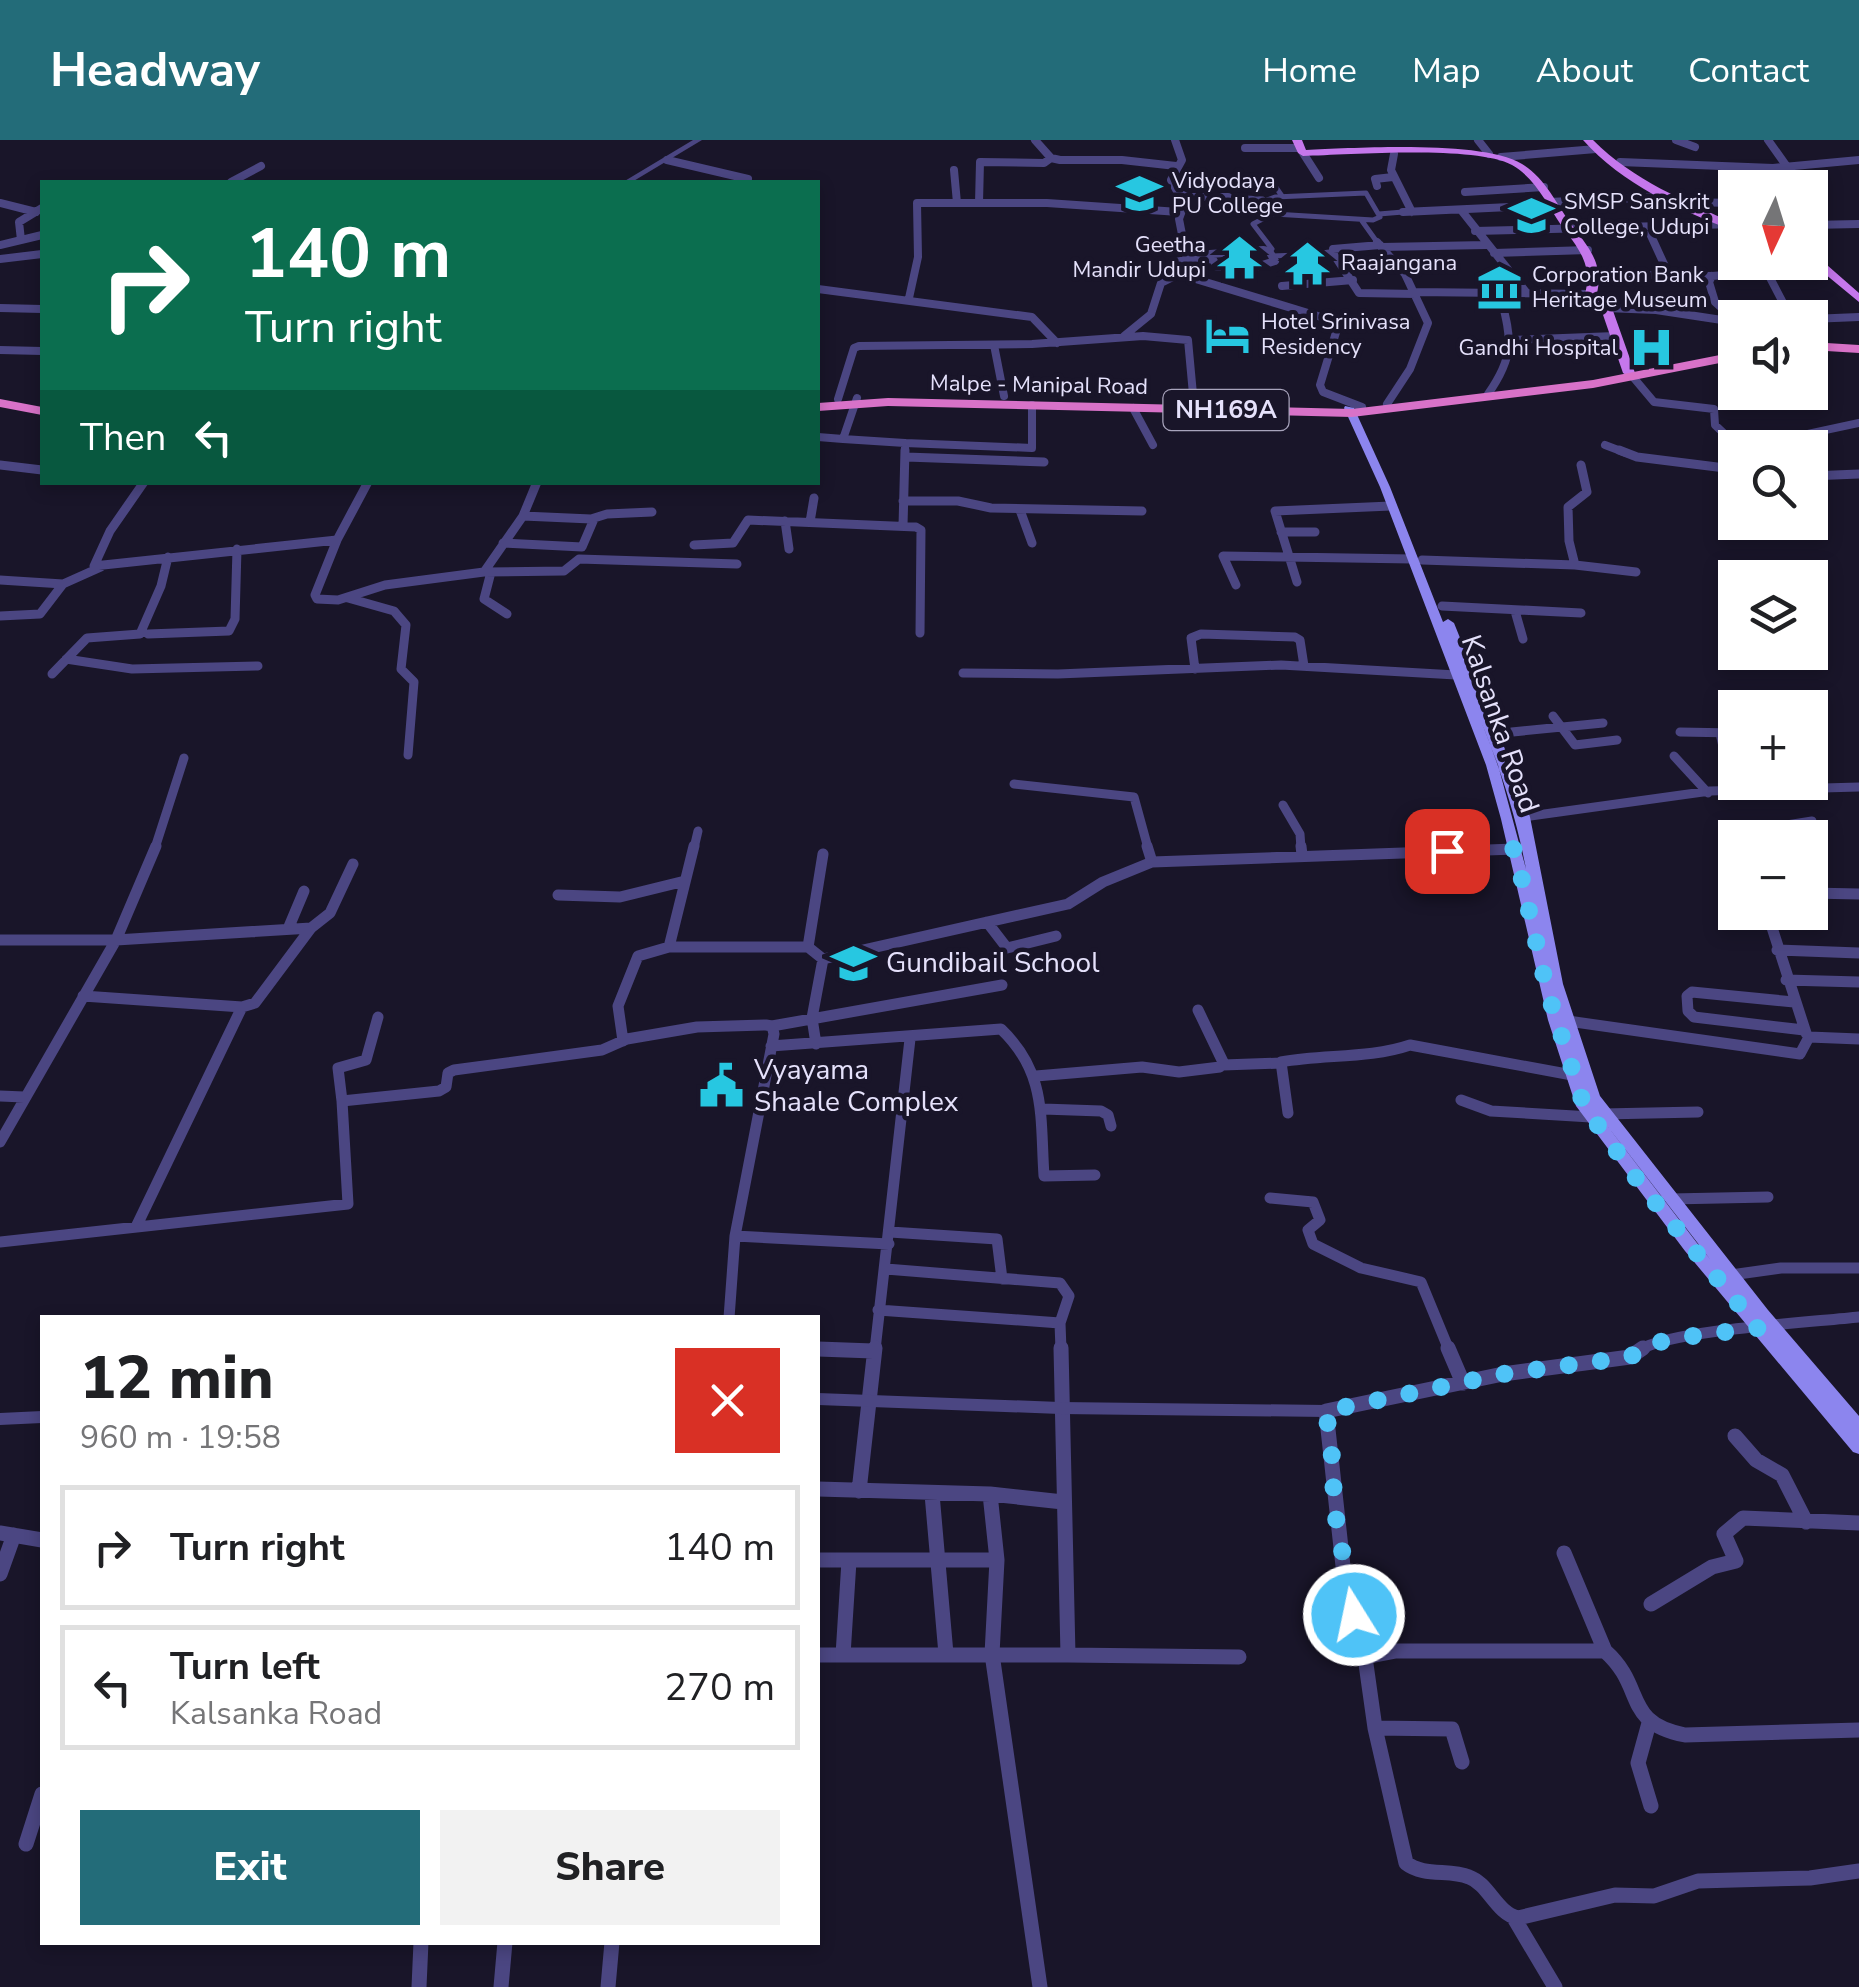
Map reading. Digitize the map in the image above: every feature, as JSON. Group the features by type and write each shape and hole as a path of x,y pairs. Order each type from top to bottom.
{"highway":[{"path":"1828,347 1859,350"},
{"name":"Malpe - Manipal Road","path":"820,404 838,399 1356,410 1517,395 1718,357"},
{"name":"Malpe - Manipal Road","path":"820,404 856,400 1356,410 1631,375"},
{"path":"0,400 40,408"}],"main road":[{"path":"1593,143 1678,201 1718,219"},
{"path":"1593,143 1660,197 1678,201"},
{"path":"1300,147 1394,154 1495,155 1520,167 1544,188 1588,250 1596,274 1591,294 1606,308 1631,375"},
{"path":"1828,273 1859,298"},
{"path":"1356,410 1417,560 1442,606 1522,817 1556,984 1600,1120 1671,1199 1730,1274 1765,1327 1859,1428"},
{"name":"Kalsanka Road","path":"1356,410 1417,560 1492,766 1572,1075 1600,1120 1859,1448"}],"street":[{"path":"631,180 698,140"},
{"path":"1036,140 1051,158"},
{"path":"1175,140 1182,160 1171,180 1178,193 1187,197 1366,194 1377,186 1376,178 1394,177"},
{"path":"1478,140 1495,155 1593,143"},
{"path":"1676,140 1695,147"},
{"path":"1768,140 1774,154 1788,168"},
{"path":"1245,148 1300,147 1332,194"},
{"path":"1394,154 1390,162 1408,212"},
{"path":"979,203 980,162 1044,163 1051,158 1176,166"},
{"path":"666,160 748,180"},
{"path":"1620,162 1788,168 1808,167 1817,161 1859,160"},
{"path":"236,180 261,166"},
{"path":"954,170 958,203"},
{"path":"1268,176 1282,196"},
{"path":"1465,192 1544,188"},
{"path":"1366,194 1379,214"},
{"path":"1187,197 1180,212 1187,260"},
{"path":"1379,214 1660,197"},
{"path":"1263,198 1261,207 1274,214"},
{"path":"1678,201 1718,202"},
{"path":"0,203 39,210"},
{"path":"909,298 918,257 917,203 1047,203 1180,212"},
{"path":"21,240 17,225 39,210"},
{"path":"1461,210 1526,292"},
{"path":"1379,214 1373,220 1274,214 1252,224 1272,252 1274,264 1218,267 1211,259 1210,254 1263,250 1272,252 1330,254 1359,293 1591,294"},
{"path":"1362,220 1416,293 1428,323 1410,369 1387,404"},
{"path":"1828,227 1859,224"},
{"path":"1476,232 1718,226"},
{"path":"1647,227 1669,275"},
{"path":"0,245 40,235"},
{"path":"1330,254 1333,249 1380,245 1486,246"},
{"path":"1494,253 1588,250"},
{"path":"0,259 40,252"},
{"path":"1179,274 1176,262 1211,259"},
{"path":"1119,340 1148,321 1161,302 1161,282 1179,274 1331,320 1337,329 1320,384 1323,392 1356,410"},
{"path":"1596,274 1718,276"},
{"path":"1712,276 1709,282 1718,305"},
{"path":"1282,286 1353,280"},
{"path":"820,289 909,298 1034,318 1040,330 1057,343"},
{"path":"1488,394 1509,366 1511,340 1500,293"},
{"path":"0,308 40,309"},
{"path":"1606,308 1656,310 1718,320"},
{"path":"1828,318 1859,316"},
{"path":"1511,340 1615,336"},
{"path":"838,399 856,347 1186,338 1194,405"},
{"path":"994,345 1004,396"},
{"path":"0,350 40,351"},
{"path":"1631,375 1654,402 1714,409 1720,430"},
{"path":"842,439 856,400"},
{"path":"820,438 1032,448 1032,405"},
{"path":"1133,408 1152,445"},
{"path":"1824,430 1859,423"},
{"path":"902,526 905,443"},
{"path":"1606,445 1638,458 1718,468"},
{"path":"906,457 1044,462"},
{"path":"0,464 40,468"},
{"path":"1575,565 1569,541 1568,507 1586,492 1581,465"},
{"path":"1828,475 1850,471 1859,474"},
{"path":"142,485 110,531 94,566 337,540"},
{"path":"366,485 337,540 315,597 348,598 394,611 406,625 402,669 414,682 408,755"},
{"path":"506,614 484,599 487,572 523,516 536,485"},
{"path":"810,522 814,498"},
{"path":"903,501 958,501 1020,510 1142,511"},
{"path":"1297,582 1276,511 1392,506"},
{"path":"1020,510 1032,544"},
{"path":"523,516 594,519 604,514 652,512"},
{"path":"503,543 582,547 594,519"},
{"path":"694,544 733,543 746,520 921,530 920,633"},
{"path":"785,521 789,549"},
{"path":"1281,532 1315,532"},
{"path":"148,634 229,631 235,619 237,549"},
{"path":"1236,585 1223,556 1575,565 1636,572"},
{"path":"52,674 90,636 140,634 161,586 168,557"},
{"path":"348,598 385,585 487,572 564,572 578,559 737,564"},
{"path":"0,616 40,614 64,584 104,565"},
{"path":"0,580 64,584"},
{"path":"1442,606 1581,612"},
{"path":"1515,610 1523,639"},
{"path":"1195,669 1192,638 1201,634 1298,638 1304,666"},
{"path":"66,659 132,670 258,666"},
{"path":"962,673 1304,666 1456,675"},
{"path":"1553,716 1575,745 1618,740"},
{"path":"1492,734 1602,724"},
{"path":"1680,732 1718,733"},
{"path":"1674,756 1708,793"},
{"path":"0,1142 116,940 160,835 184,758"},
{"path":"1014,784 1134,797 1152,862"},
{"path":"1828,787 1859,787"},
{"path":"1522,817 1572,815 1618,803 1718,791"},
{"path":"1283,805 1300,834 1302,854"},
{"path":"669,947 698,831"},
{"path":"823,960 1072,902 1103,882 1152,862 1515,849"},
{"path":"808,947 823,854"},
{"path":"83,996 242,1007 257,1001 311,928 330,914 353,864"},
{"path":"558,895 620,896 685,880"},
{"path":"288,929 304,891"},
{"path":"1828,893 1859,894"},
{"path":"986,922 1007,948 1056,936"},
{"path":"0,940 116,940 311,928"},
{"path":"1568,1021 1800,1054 1804,1052 1806,1033 1772,930"},
{"path":"623,1041 618,1006 638,956 669,947 808,947 815,949 823,960 812,1018 816,1044"},
{"path":"1777,950 1859,953"},
{"path":"1786,980 1859,982"},
{"path":"342,1100 439,1092 446,1087 450,1071 602,1050 623,1041 698,1027 772,1026 1002,984"},
{"path":"1794,1002 1692,992 1687,996 1688,1011 1694,1017 1859,1039"},
{"path":"136,1227 242,1007"},
{"path":"1198,1010 1223,1065"},
{"path":"0,1242 348,1204 338,1068 366,1060 378,1017"},
{"path":"729,1315 735,1236 772,1046 772,1026"},
{"path":"772,1046 1000,1030 1036,1076 1043,1108 1044,1176 1095,1175"},
{"path":"859,1491 910,1038"},
{"path":"1036,1076 1142,1067 1179,1072 1223,1065 1281,1063 1318,1055 1392,1052 1410,1046 1572,1075"},
{"path":"1281,1063 1288,1114"},
{"path":"0,1096 24,1097"},
{"path":"1461,1100 1492,1111 1600,1120 1698,1112"},
{"path":"1043,1108 1102,1111 1108,1115 1110,1126"},
{"path":"1671,1199 1768,1197"},
{"path":"1270,1198 1313,1202 1320,1216 1308,1230 1314,1244 1361,1268 1421,1282 1463,1384"},
{"path":"735,1236 997,1238 1002,1278"},
{"path":"1730,1274 1769,1269 1859,1268"},
{"path":"886,1270 1060,1283 1070,1296 1060,1323 1068,1655"},
{"path":"878,1310 1060,1323"},
{"path":"820,1399 1060,1408 1326,1411 1503,1374 1630,1357 1649,1344 1859,1317"},
{"path":"820,1349 873,1351"},
{"path":"1326,1411 1334,1472 1333,1502 1365,1657 1375,1728 1406,1864 1414,1869 1472,1878 1514,1918 1555,1987"},
{"path":"0,1419 40,1417"},
{"path":"1735,1436 1756,1460 1782,1475 1806,1522"},
{"path":"820,1489 990,1494 1063,1502"},
{"path":"932,1494 946,1654"},
{"path":"990,1494 997,1560 992,1654 1040,1987"},
{"path":"1652,1604 1712,1567 1736,1561 1724,1534 1744,1518 1859,1523"},
{"path":"0,1574 7,1534 40,1540"},
{"path":"1564,1552 1605,1651 1623,1668 1640,1714 1658,1731 1685,1735 1859,1730"},
{"path":"820,1560 997,1560"},
{"path":"843,1655 849,1561"},
{"path":"1365,1657 1396,1651 1605,1651"},
{"path":"820,1655 1239,1658"},
{"path":"1649,1722 1638,1762 1650,1806"},
{"path":"1375,1728 1452,1729 1462,1762"},
{"path":"26,1844 40,1800"},
{"path":"1514,1918 1614,1895 1654,1896 1698,1881 1803,1878 1859,1871"},
{"path":"419,1987 421,1945"},
{"path":"500,1987 505,1945"},
{"path":"608,1987 612,1945"}],"place":[{"name":"Vidyodaya PU College","path":"1139,194"},
{"name":"SMSP Sanskrit College, Udupi","path":"1531,215"},
{"name":"Geetha Mandir Udupi","path":"1239,258"},
{"name":"Raajangana","path":"1308,263"},
{"name":"Corporation Bank Heritage Museum","path":"1499,288"},
{"name":"Hotel Srinivasa Residency","path":"1228,335"},
{"name":"Gandhi Hospital","path":"1651,348"},
{"name":"Gundibail School","path":"853,963"},
{"name":"Vyayama Shaale Complex","path":"721,1086"}],"route":[{"path":"1354,1615 1333,1502 1334,1472 1326,1411 1503,1374 1630,1357 1649,1344 1758,1328 1641,1185 1584,1106 1547,990 1515,849 1447,851"}]}
